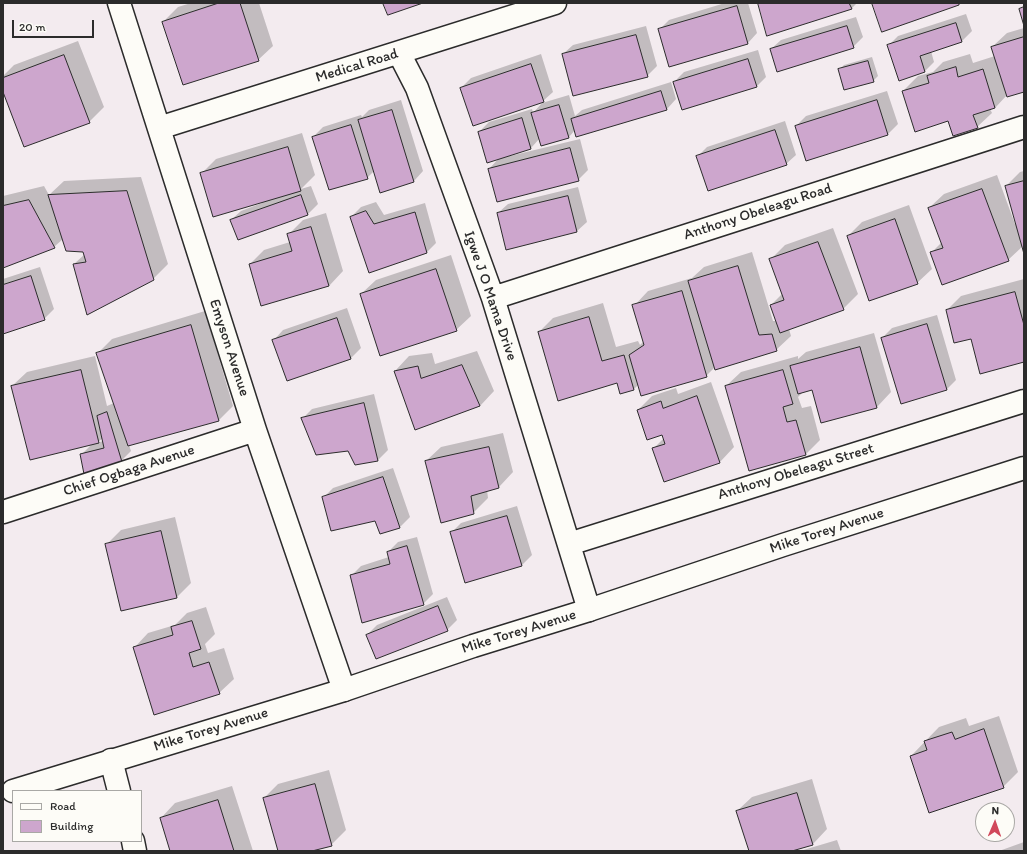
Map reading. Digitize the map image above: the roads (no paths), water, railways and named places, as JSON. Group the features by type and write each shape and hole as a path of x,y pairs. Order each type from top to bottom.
{"street":[{"name":"Emyson Avenue","path":"119,3 255,430 344,690"},
{"name":"Medical Road","path":"159,128 556,3"},
{"name":"Igwe J O Mama Drive","path":"399,53 417,88 493,298 589,610"},
{"name":"Anthony Obeleagu Road","path":"493,298 1024,127"},
{"name":"Anthony Obeleagu Street","path":"569,544 1024,401"},
{"name":"Chief Ogbaga Avenue","path":"4,510 255,430"},
{"name":"Mike Torey Avenue","path":"16,790 344,690 473,646 589,610 783,545 1024,468"},
{"path":"111,760 119,790"}]}
